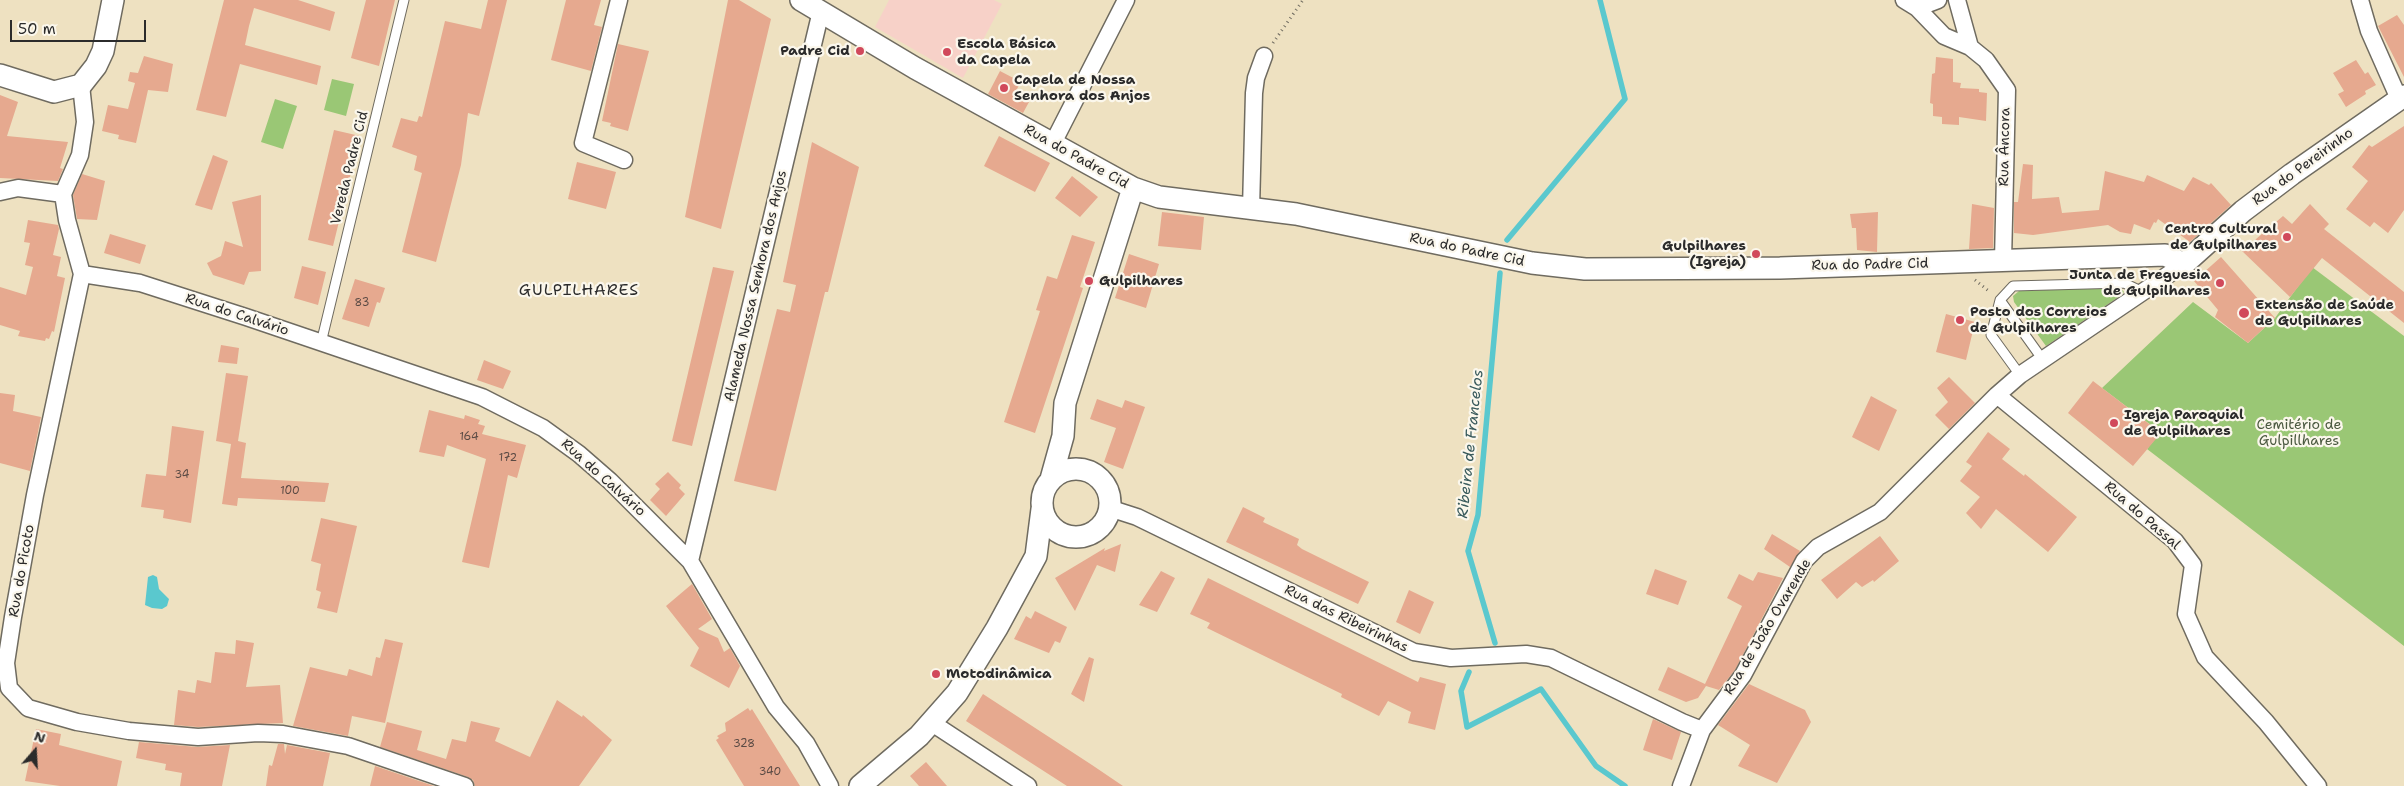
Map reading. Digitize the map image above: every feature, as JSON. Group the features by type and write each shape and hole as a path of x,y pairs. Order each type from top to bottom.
{"street":[{"path":"0,75 54,92 81,85 96,66 103,51 113,0"},
{"path":"619,0 583,143 624,160"},
{"name":"Rua do Padre Cid","path":"801,0 915,68 1133,188 1159,197 1296,214 1532,263 1585,269 1678,270 2165,255 2184,264"},
{"path":"1054,143 1126,0"},
{"name":"Rua Âncora","path":"1910,4 1938,0"},
{"path":"1957,0 1970,47"},
{"path":"2360,0 2369,31 2401,98"},
{"name":"Rua Âncora","path":"1910,4 1944,36 1970,47 1986,60 2007,90 2003,261"},
{"name":"Alameda Nossa Senhora dos Anjos","path":"690,561 821,11"},
{"path":"1251,209 1254,93 1256,78 1264,56"},
{"path":"0,192 18,188 63,194 80,155 85,122 81,85"},
{"name":"Rua do Pereirinho","path":"2184,264 2243,211 2401,98"},
{"path":"860,786 932,722 957,694 997,628 1036,556 1045,488 1051,479 1063,436 1065,403 1133,188"},
{"name":"Rua do Picoto","path":"63,194 67,220 82,274 6,635 6,663 10,688 28,708 49,716 129,731 198,737 258,733 283,734 348,746 465,786"},
{"name":"Rua de João Ovarende","path":"1681,786 1702,730 1743,675 1804,561 1818,547 1880,512 1997,395 2020,375 2184,264"},
{"name":"Rua do Calvário","path":"82,274 140,283 321,343 482,397 543,428 579,454 610,481 690,561 766,690 806,743 830,786"},
{"name":"Rua do Passal","path":"1997,395 2174,541 2193,565 2186,614 2205,657 2266,722 2318,786"},
{"path":"1042,509 1052,527 1071,536 1082,536 1096,530 1106,518 1109,508 1109,497 1106,487 1100,478 1091,472 1063,436"},
{"path":"1051,479 1070,470 1091,472"},
{"name":"Rua das Ribeirinhas","path":"1109,508 1137,517 1414,652 1451,658 1526,654 1551,658 1702,730"},
{"path":"1036,556 1071,536"},
{"path":"932,722 1028,786"}],"lane":[{"name":"Vereda Padre Cid","path":"321,343 404,0"},
{"path":"2020,375 1991,335 2000,300 2013,286 2124,284 2143,293"},
{"path":"2000,300 2043,360"}],"path":[{"path":"1264,56 1303,0"},
{"path":"1977,281 1990,293"}],"shaded area":[{"name":"Escola Básica da Capela","path":"889,0 994,0 1002,4 963,78 875,27"}],"green space":[{"path":"332,79 354,84 346,116 324,110"},
{"path":"275,99 297,106 283,149 261,142"},
{"name":"Cemitério de Gulpillhares","path":"2312,267 2404,336 2404,646 2147,449 2160,432 2102,388 2193,302 2248,343 2275,318"},
{"path":"2120,287 2124,292 2120,296 2046,346 2014,302 2013,296 2019,291"}],"water":[{"path":"153,575 157,577 159,589 169,599 167,606 162,609 145,605 148,577"}],"building":[{"path":"224,0 298,0 335,12 330,31 254,8 249,26 245,45 321,66 317,85 240,64 226,117 196,110"},
{"path":"366,0 395,0 379,66 351,58"},
{"path":"488,0 507,0 479,116 468,113 461,165 436,262 402,252 422,173 414,170 417,156 392,147 401,118 417,122 419,116 422,117 445,21 481,29"},
{"path":"566,0 601,0 594,25 602,27 591,71 551,60"},
{"path":"728,0 739,0 771,19 721,229 685,217"},
{"path":"2397,15 2404,25 2404,77 2378,26"},
{"path":"618,44 649,51 628,131 610,126 611,123 602,121"},
{"path":"144,56 173,64 168,92 148,90 136,143 118,139 119,135 102,131 108,105 128,109 135,83 128,81 130,72 138,73"},
{"path":"1936,57 1953,59 1953,82 1961,83 1960,88 1979,89 1979,92 1987,93 1986,121 1959,117 1959,125 1942,124 1942,117 1933,116 1933,104 1930,103 1932,74 1935,73"},
{"path":"2356,60 2365,74 2368,72 2376,85 2365,91 2366,94 2346,107 2338,94 2344,91 2333,73"},
{"name":"Capela de Nossa Senhora dos Anjos","path":"1000,71 1021,82 1014,94 1029,102 1023,113 988,94"},
{"path":"0,95 18,102 7,136 68,142 60,168 63,169 58,181 0,178"},
{"path":"2404,126 2404,210 2388,233 2374,222 2370,227 2346,209 2368,181 2352,167 2369,145 2372,147"},
{"path":"334,130 360,136 333,246 308,240"},
{"path":"999,136 1050,163 1035,192 984,166"},
{"path":"812,142 859,167 828,292 825,292 776,491 734,481 777,309 790,312 796,285 783,282"},
{"path":"213,155 228,161 212,210 195,205"},
{"path":"577,162 616,172 606,209 568,199"},
{"path":"2023,164 2033,165 2032,199 2059,197 2062,213 2099,210 2105,171 2144,182 2147,175 2184,191 2193,177 2209,185 2211,183 2231,205 2190,242 2158,219 2150,230 2134,224 2131,234 2120,232 2108,225 2033,235 2014,233 2014,202 2018,202"},
{"path":"82,174 105,181 97,220 77,219 73,195"},
{"path":"1072,176 1098,197 1080,217 1055,198"},
{"path":"261,195 261,271 249,272 244,285 213,275 207,263 221,256 225,241 243,247 232,202"},
{"path":"1972,204 1994,208 1993,248 1969,249"},
{"path":"2310,204 2329,224 2324,229 2404,292 2404,323 2322,258 2290,297 2242,251 2283,216 2292,224"},
{"path":"1162,212 1204,217 1201,250 1158,246"},
{"path":"1878,212 1877,252 1857,250 1856,228 1852,228 1850,214"},
{"path":"28,220 58,225 59,229 53,255 61,257 57,276 65,278 54,332 52,331 49,339 46,338 45,341 18,336 20,331 0,325 0,287 26,295 33,267 25,265 30,243 24,242"},
{"path":"110,234 146,245 140,264 104,253"},
{"path":"1072,235 1095,242 1080,287 1083,288 1035,433 1004,422 1040,311 1036,310 1047,276 1057,279"},
{"path":"1129,254 1159,264 1146,308 1115,298"},
{"path":"2221,257 2275,318 2248,343 2215,317 2218,310 2194,281"},
{"path":"302,266 326,272 318,305 294,298"},
{"path":"713,267 734,271 692,446 672,441"},
{"path":"355,279 385,288 380,303 377,302 369,327 342,319"},
{"path":"1946,314 1975,322 1966,360 1936,352"},
{"path":"221,345 239,348 237,364 218,362"},
{"path":"484,360 511,371 503,389 477,380"},
{"path":"226,373 248,376 238,441 246,443 241,478 329,483 325,502 238,498 237,506 222,504 231,444 216,441"},
{"path":"1949,377 1975,403 1949,429 1935,415 1948,402 1937,388"},
{"name":"Igreja Paroquial de Gulpilhares","path":"2093,381 2161,433 2133,466 2068,413"},
{"path":"0,393 15,395 13,411 41,417 30,471 0,463"},
{"path":"1871,396 1897,410 1879,451 1852,437"},
{"path":"1097,399 1122,408 1125,400 1145,407 1123,469 1104,462 1116,428 1090,419"},
{"path":"429,410 464,419 465,415 480,420 478,424 485,426 482,434 526,445 517,478 508,475 489,568 462,562 486,459 447,445 444,457 419,452"},
{"path":"172,426 204,431 191,523 163,518 164,510 141,507 146,474 166,476"},
{"path":"1988,432 2010,449 2002,459 2024,476 2025,474 2077,517 2048,552 1996,509 1981,529 1966,513 1980,497 1960,481 1972,466 1966,462"},
{"path":"668,472 681,485 679,488 685,494 666,516 650,500 660,489 655,484"},
{"path":"1243,507 1265,518 1263,522 1299,539 1297,545 1302,549 1369,582 1358,604 1226,542"},
{"path":"321,518 357,526 337,613 317,608 321,592 316,590 321,564 311,561"},
{"path":"1772,534 1800,551 1790,567 1764,549"},
{"path":"1880,536 1899,561 1874,582 1873,580 1862,587 1856,582 1837,599 1821,580"},
{"path":"1121,544 1115,572 1097,565 1075,611 1055,578 1105,548 1104,551"},
{"path":"1655,569 1687,581 1678,605 1646,594"},
{"path":"1161,571 1175,578 1157,612 1139,605"},
{"path":"1758,572 1783,578 1735,670 1719,690 1706,686 1698,698 1686,702 1658,690 1668,667 1705,684 1742,606 1727,598 1739,574 1753,581"},
{"path":"1208,578 1418,682 1420,677 1446,684 1435,730 1408,723 1411,712 1388,701 1379,716 1341,697 1342,694 1207,628 1210,623 1190,614"},
{"path":"692,584 712,619 698,629 718,638 724,652 730,648 740,666 729,688 690,666 699,648 666,606"},
{"path":"1409,590 1434,602 1420,634 1396,622"},
{"path":"1035,611 1067,627 1060,643 1055,641 1049,653 1014,639 1026,616 1031,619"},
{"path":"385,639 403,643 385,723 352,716 348,736 293,726 310,667 347,676 349,669 372,676 376,657 380,658"},
{"path":"236,640 254,643 246,687 280,685 283,723 198,727 174,725 178,690 195,693 197,680 211,683 215,652 235,654"},
{"path":"1089,657 1094,659 1084,702 1071,694"},
{"path":"1749,684 1805,710 1811,722 1777,783 1738,766 1750,745 1718,725"},
{"path":"983,694 1123,786 1067,786 966,721"},
{"path":"557,700 582,717 583,715 612,740 579,786 475,786 473,780 468,777 380,747 387,722 422,731 417,750 446,759 452,739 466,742 471,721 500,728 495,741 530,757"},
{"path":"748,708 750,711 752,709 800,786 744,786 716,740 719,738 717,736 726,731 725,723"},
{"path":"1653,719 1681,732 1672,760 1643,750"},
{"path":"36,729 61,734 59,745 122,761 117,786 60,786 25,781"},
{"path":"139,742 197,747 230,745 222,786 180,786 182,773 165,770 166,764 136,758"},
{"path":"278,744 284,744 285,754 287,745 330,753 323,786 266,786 269,765 272,766"},
{"path":"926,762 947,786 919,786 910,776"},
{"path":"375,766 434,786 370,786"}],"waterway":[{"name":"Ribeira de Francelos","path":"1507,240 1625,99 1600,0"},
{"name":"Ribeira de Francelos","path":"1495,643 1468,551 1478,515 1500,273"},
{"name":"Ribeira de Francelos","path":"1469,672 1461,691 1467,727 1541,689 1596,766 1625,786"}],"place":[{"name":"Padre Cid","path":"860,51"},
{"name":"Escola Básica da Capela","path":"947,52"},
{"name":"Capela de Nossa Senhora dos Anjos","path":"1004,88"},
{"name":"Centro Cultural de Gulpilhares","path":"2287,237"},
{"name":"Gulpilhares (Igreja)","path":"1756,254"},
{"name":"Gulpilhares","path":"1089,281"},
{"name":"Junta de Freguesia de Gulpilhares","path":"2220,283"},
{"name":"Extensão de Saúde de Gulpilhares","path":"2244,313"},
{"name":"Posto dos Correios de Gulpilhares","path":"1960,320"},
{"name":"Igreja Paroquial de Gulpilhares","path":"2114,423"},
{"name":"Motodinâmica","path":"936,674"}],"district":[{"name":"GULPILHARES","path":"579,291"}]}
